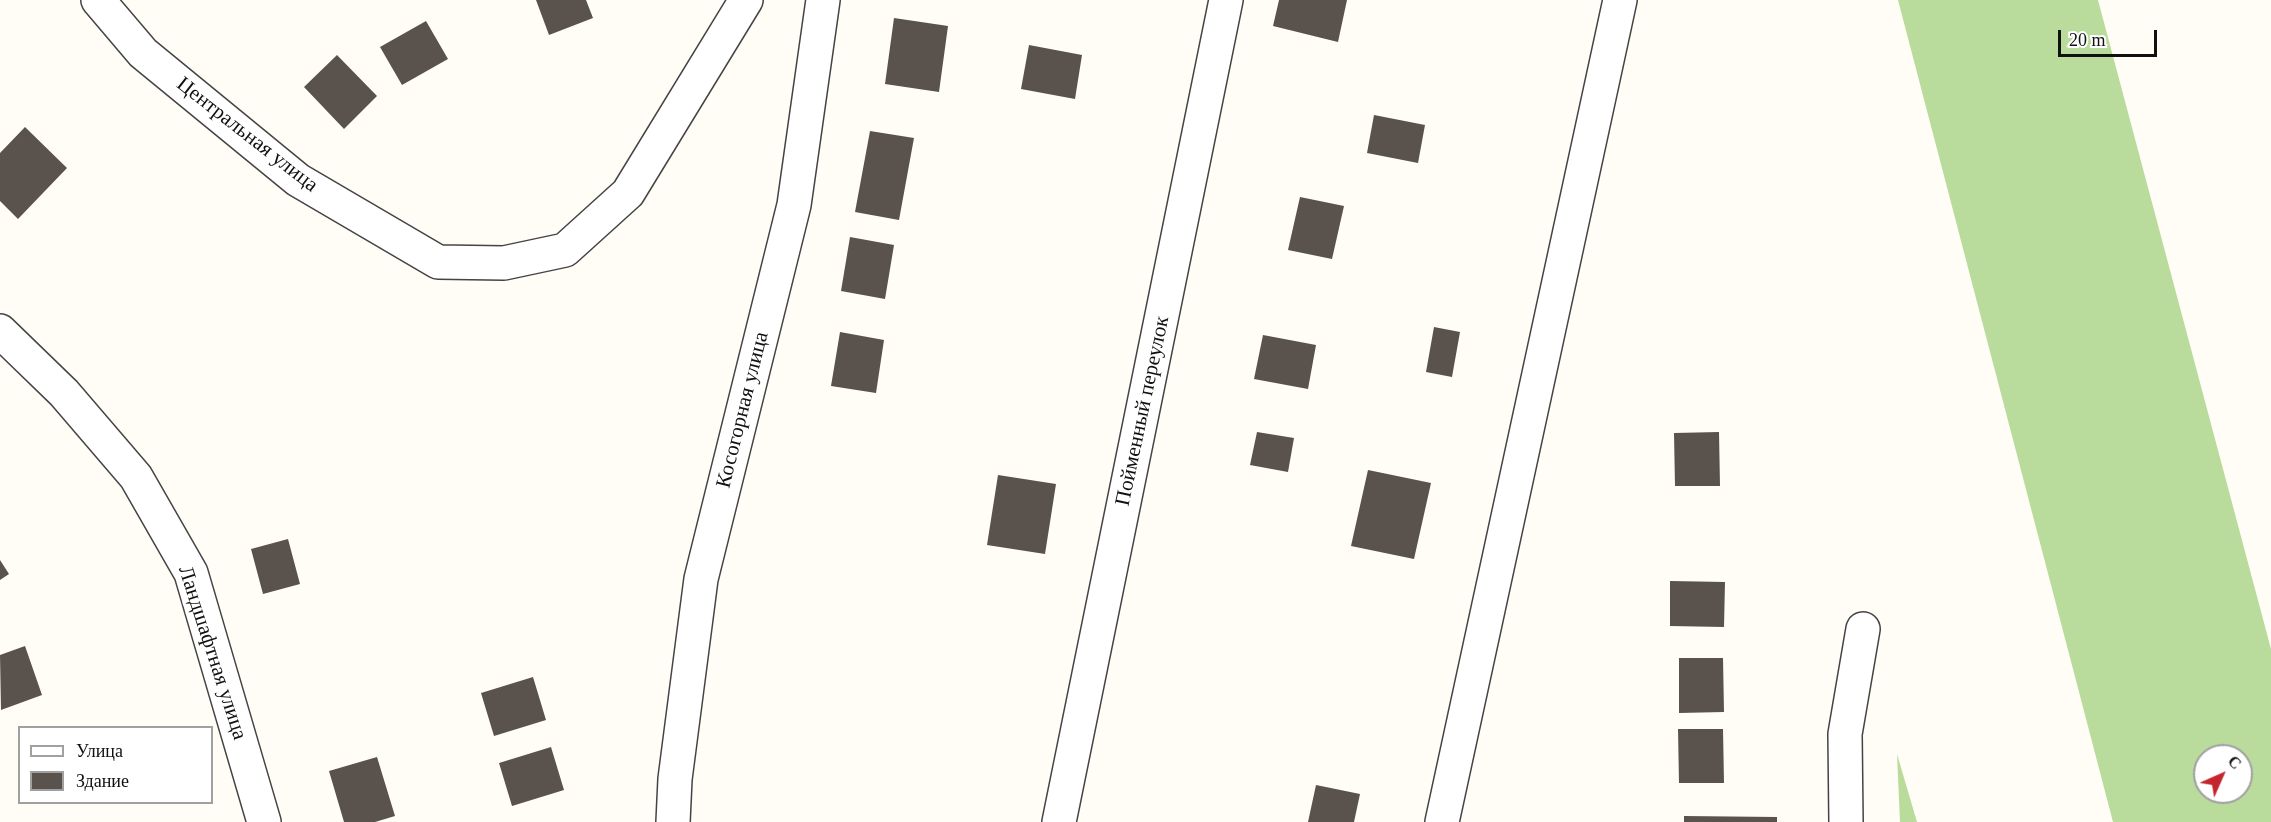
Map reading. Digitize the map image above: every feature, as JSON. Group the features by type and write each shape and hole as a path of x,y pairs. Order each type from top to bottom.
{"street":[{"name":"Центральная улица","path":"98,0 142,53 298,180 438,262 504,263 565,250 628,192 746,0"},
{"name":"Косогорная улица","path":"673,822 675,779 700,579 794,205 822,0"},
{"name":"Пойменный переулок","path":"1059,822 1226,0"},
{"path":"1442,822 1620,0"},
{"name":"Ландшафтная улица","path":"0,330 64,393 136,477 191,573 264,822"},
{"path":"1846,822 1845,734 1863,629"}],"green space":[{"path":"1898,0 2098,0 2271,649 2271,822 2113,822"},
{"path":"1897,754 1917,822 1900,822"}],"building":[{"path":"536,0 586,0 593,18 549,35"},
{"path":"1279,0 1347,0 1338,42 1273,26"},
{"path":"894,18 948,26 939,92 885,84"},
{"path":"426,21 448,59 402,85 380,47"},
{"path":"1029,45 1082,55 1075,99 1021,89"},
{"path":"337,55 377,96 344,129 304,87"},
{"path":"1374,115 1425,125 1418,163 1367,153"},
{"path":"25,127 67,168 18,219 0,201 0,153"},
{"path":"870,131 914,138 899,220 855,212"},
{"path":"1300,197 1344,206 1332,259 1288,250"},
{"path":"850,237 894,245 885,299 841,291"},
{"path":"1434,327 1460,332 1452,377 1426,372"},
{"path":"840,332 884,340 876,393 831,386"},
{"path":"1263,335 1316,345 1308,389 1254,379"},
{"path":"1257,432 1294,438 1288,472 1250,465"},
{"path":"1719,432 1720,486 1675,486 1674,433"},
{"path":"1368,470 1431,483 1414,559 1351,546"},
{"path":"998,475 1056,484 1045,554 987,545"},
{"path":"288,539 300,584 263,594 251,549"},
{"path":"0,560 9,574 0,580"},
{"path":"1670,581 1725,582 1724,627 1670,626"},
{"path":"25,646 42,695 1,710 0,655"},
{"path":"1679,658 1723,658 1724,712 1679,713"},
{"path":"533,677 546,720 494,736 481,693"},
{"path":"1678,729 1723,729 1724,783 1679,783"},
{"path":"551,747 564,790 512,806 499,763"},
{"path":"377,757 395,816 375,822 344,822 329,771"},
{"path":"1316,785 1360,794 1354,822 1308,822"},
{"path":"1684,816 1777,817 1777,822 1684,822"}]}
